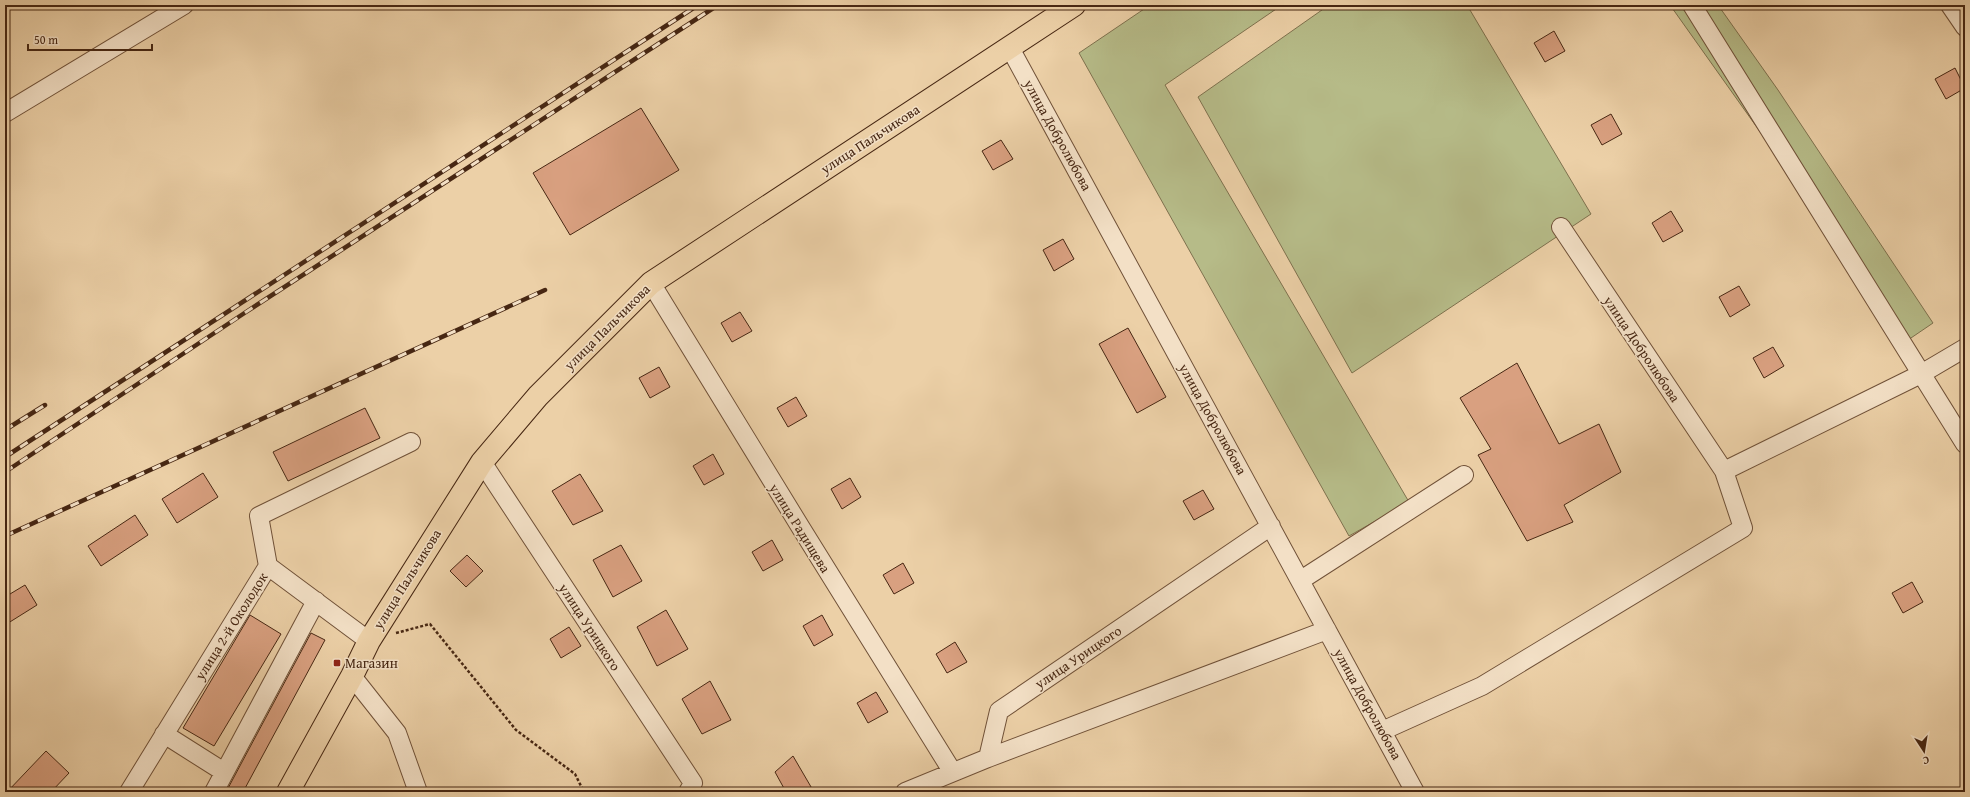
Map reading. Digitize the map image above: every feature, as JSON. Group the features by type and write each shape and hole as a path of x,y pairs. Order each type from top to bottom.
{"main road":[{"name":"улица Пальчикова","path":"288,792 352,676 369,641 482,462 538,396 651,283 1074,5"}],"street":[{"path":"5,114 184,5"},
{"path":"1692,5 1965,444"},
{"path":"1950,5 1965,27"},
{"name":"улица Добролюбова","path":"1010,48 1415,792"},
{"name":"улица Добролюбова","path":"1382,731 1482,686 1743,528 1724,471 1561,227"},
{"name":"улица Радищева","path":"651,283 796,522 952,771"},
{"path":"1724,471 1921,374 1965,348"},
{"name":"улица 2-й Околодок","path":"129,792 268,566 258,516 411,442"},
{"name":"улица Урицкого","path":"482,462 693,783 688,792"},
{"path":"1300,580 1464,475"},
{"name":"улица Урицкого","path":"988,758 999,711 1271,526"},
{"path":"268,566 369,641"},
{"path":"214,792 316,601"},
{"path":"904,792 952,771 1327,630"},
{"path":"352,676 397,733 418,792"},
{"path":"164,734 224,772"}],"path":[{"path":"369,641 430,624 516,730 575,774 584,792"}],"green space":[{"path":"1150,5 1282,5 1165,85 1409,502 1349,536 1079,53"},
{"path":"1329,5 1467,5 1591,214 1352,373 1198,97"},
{"path":"1670,5 1718,5 1778,90 1933,323 1908,340"}],"building":[{"path":"1554,31 1565,51 1545,62 1534,43"},
{"path":"1955,68 1965,88 1946,99 1935,79"},
{"path":"641,108 679,170 570,235 533,173"},
{"path":"1611,114 1622,134 1602,145 1591,125"},
{"path":"1001,140 1013,159 993,170 982,151"},
{"path":"1671,211 1683,231 1663,242 1652,223"},
{"path":"1063,239 1074,259 1054,271 1043,250"},
{"path":"1739,286 1750,305 1730,317 1719,297"},
{"path":"740,312 752,331 732,342 721,323"},
{"path":"1128,328 1166,397 1137,413 1099,344"},
{"path":"1773,347 1784,366 1764,378 1753,358"},
{"path":"1517,363 1559,444 1599,424 1621,472 1564,505 1573,522 1527,541 1478,455 1491,449 1460,398"},
{"path":"659,367 670,387 650,398 639,378"},
{"path":"796,397 807,416 788,427 777,408"},
{"path":"365,408 380,438 288,481 273,452"},
{"path":"713,454 724,474 704,485 693,466"},
{"path":"203,473 218,497 177,523 162,499"},
{"path":"580,474 603,511 573,525 552,491"},
{"path":"850,478 861,497 842,509 831,489"},
{"path":"1203,490 1214,509 1194,520 1183,501"},
{"path":"135,515 148,535 101,566 88,546"},
{"path":"772,540 783,560 763,571 752,552"},
{"path":"621,545 642,581 613,597 593,560"},
{"path":"467,555 483,571 466,587 450,571"},
{"path":"903,563 914,583 894,594 883,575"},
{"path":"1912,582 1923,602 1903,613 1892,593"},
{"path":"25,585 37,605 5,625 5,597"},
{"path":"666,610 688,649 657,666 637,627"},
{"path":"250,615 281,634 214,746 183,728"},
{"path":"822,615 833,635 814,646 803,626"},
{"path":"569,627 581,646 561,658 550,639"},
{"path":"311,633 325,640 243,792 226,792"},
{"path":"955,642 967,662 947,673 936,654"},
{"path":"710,681 731,720 702,734 682,699"},
{"path":"876,692 888,712 868,723 857,703"},
{"path":"46,751 69,773 51,792 7,792"},
{"path":"793,756 814,792 786,792 775,772"}],"railway":[{"path":"5,457 698,5"},
{"path":"5,472 246,312 718,5"},
{"path":"5,536 545,290"},
{"path":"5,430 45,405"}],"place":[{"name":"Магазин","path":"337,663"}]}
